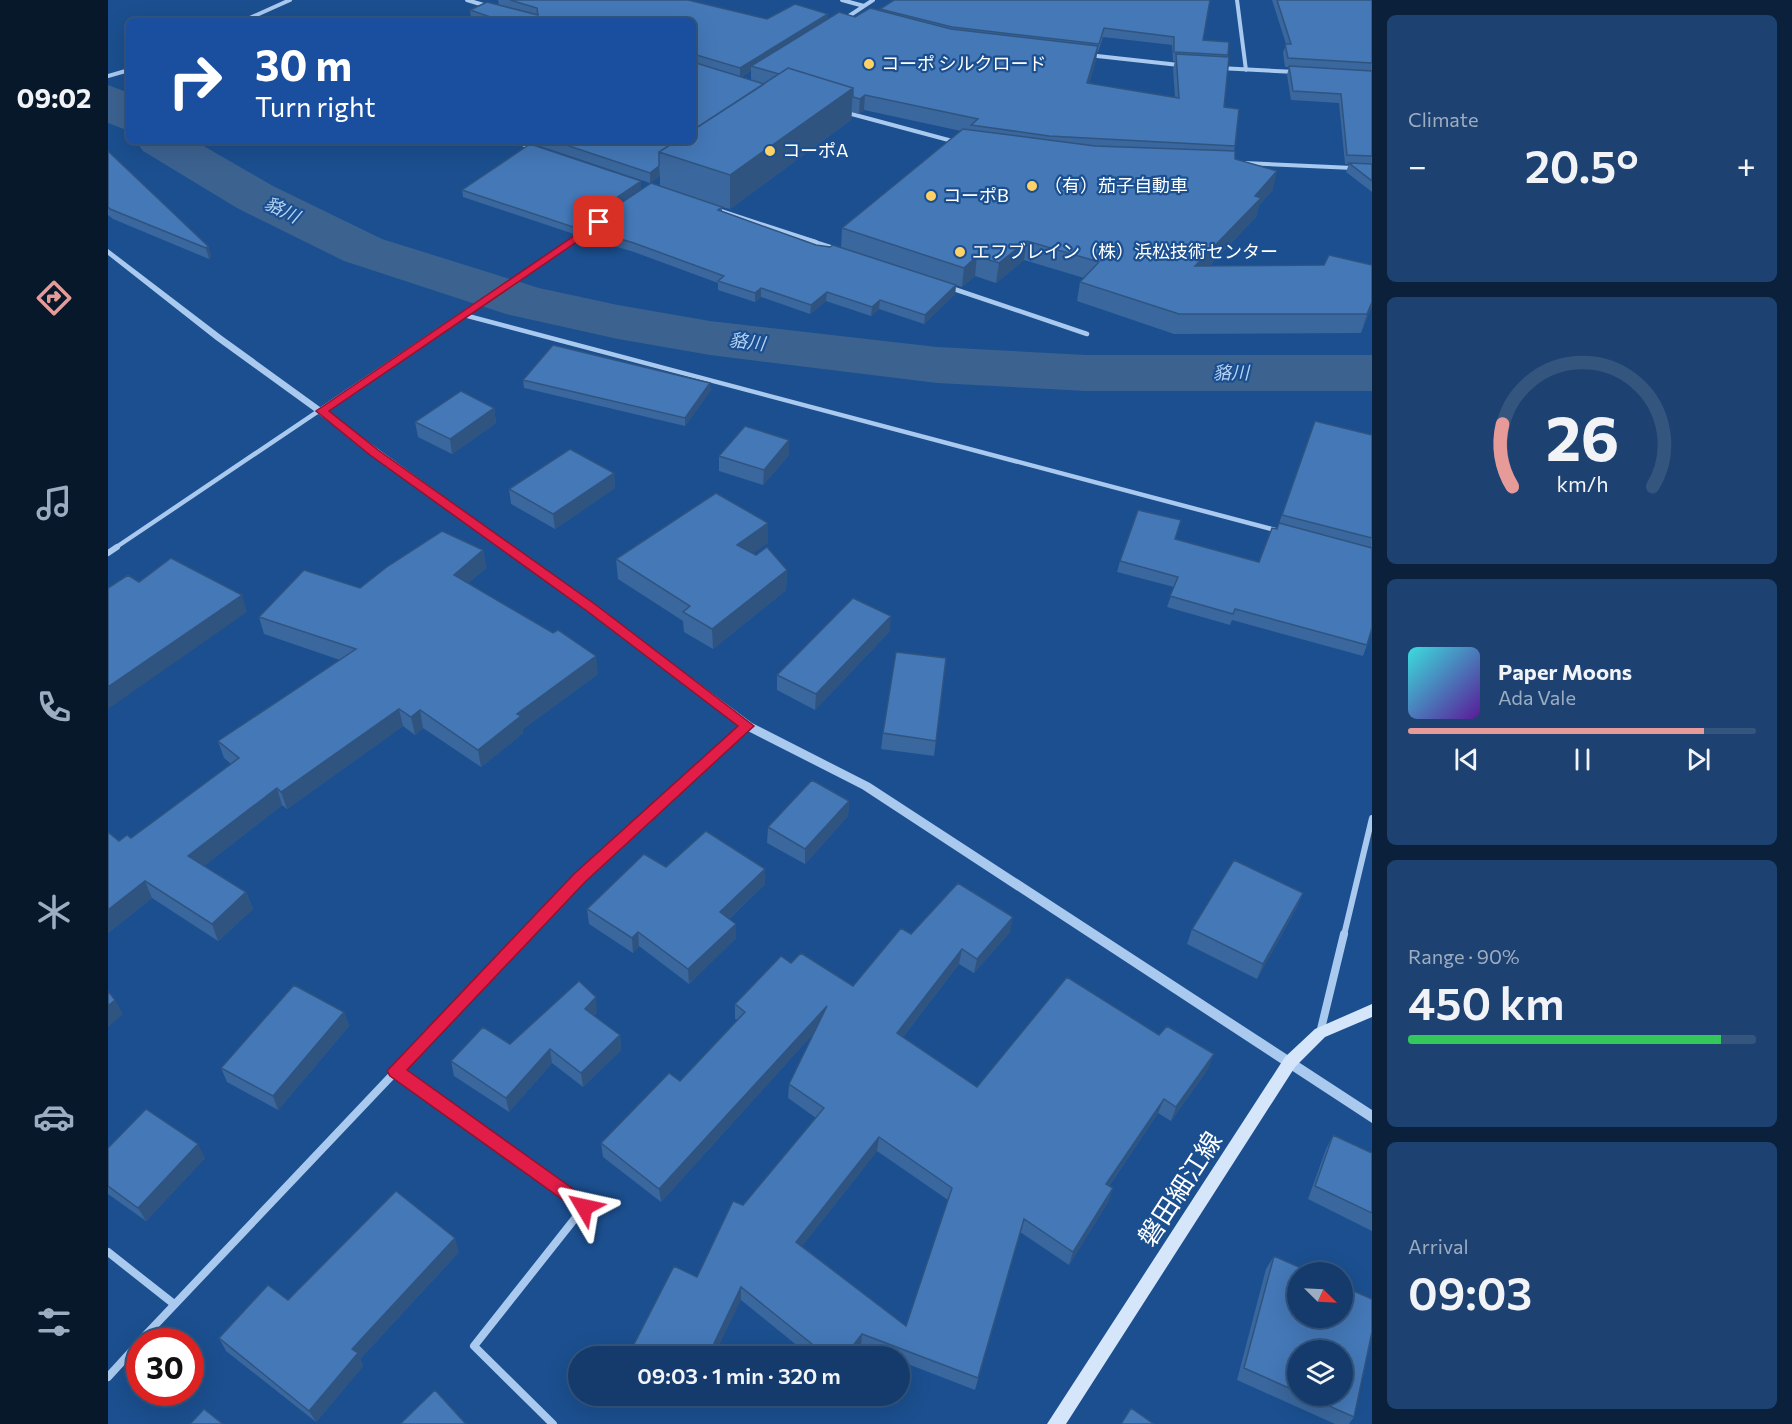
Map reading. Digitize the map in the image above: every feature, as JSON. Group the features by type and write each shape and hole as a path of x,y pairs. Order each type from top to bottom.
{"main road":[{"name":"磐田細江線","path":"1056,1424 1290,1062 1320,1033 1372,1010"}],"street":[{"path":"250,18 290,0"},
{"path":"467,0 497,9"},
{"path":"842,0 864,6"},
{"path":"842,21 873,0"},
{"path":"1237,0 1237,14 1247,56 1246,70"},
{"path":"852,14 863,18"},
{"path":"1081,54 1182,66"},
{"path":"1215,68 1304,72"},
{"path":"108,76 126,71"},
{"path":"843,112 926,136 964,144"},
{"path":"522,144 545,152"},
{"path":"1243,164 1360,168"},
{"path":"707,206 841,251"},
{"path":"108,553 596,225"},
{"path":"108,251 219,338 592,608 748,726 866,786 1372,1117"},
{"path":"942,285 1087,334"},
{"path":"464,315 1292,534"},
{"path":"152,1328 579,878 748,726"},
{"path":"1320,1033 1372,818"},
{"path":"395,1071 584,1207 474,1346 553,1424"},
{"path":"108,1252 174,1304"},
{"path":"108,1377 126,1357"}],"building":[{"path":"510,0 688,0 767,19 795,4 828,14 740,68 696,55 696,18 493,18 470,10 487,2 538,15 537,8"},
{"path":"894,0 1210,0 1203,40 1229,42 1228,55 1174,52 1174,37 1104,28 1099,44 952,27 880,9"},
{"path":"1277,0 1372,0 1372,63 1288,58 1285,44 1291,44"},
{"path":"870,8 951,29 1098,46 1087,83 1179,98 1176,54 1229,57 1224,107 1239,109 1235,146 1049,136 971,125 978,119 865,95 860,99 853,97 853,88 788,68 779,74 751,66 839,12 855,17"},
{"path":"696,63 764,84 696,128"},
{"path":"1289,66 1372,71 1372,156 1347,155 1341,94 1293,91"},
{"path":"788,68 853,88 730,175 659,152 671,144 696,144 696,128"},
{"path":"963,129 1095,146 1235,151 1235,159 1277,171 1255,196 1261,198 1195,266 1324,265 1329,255 1372,265 1372,302 1367,314 1179,314 1080,282 1099,262 1027,241 999,263 977,256 964,268 842,228"},
{"path":"530,144 641,181 573,227 462,190"},
{"path":"563,144 671,144 659,152 659,166 650,173"},
{"path":"108,151 208,246 206,248 110,209 108,207"},
{"path":"1349,163 1372,164 1372,181"},
{"path":"651,183 722,207 718,210 816,245 830,247 833,245 956,285 925,315 880,300 872,307 827,292 811,305 761,288 755,293 718,281 724,276 634,243 583,228"},
{"path":"553,345 710,383 685,418 523,380"},
{"path":"461,391 494,408 450,439 415,422"},
{"path":"1315,421 1372,435 1372,538 1282,515"},
{"path":"745,426 789,440 764,470 719,456"},
{"path":"570,449 614,473 553,514 509,489"},
{"path":"716,493 768,523 737,545 756,555 767,547 787,570 712,629 683,612 690,606 616,559"},
{"path":"1138,510 1181,520 1175,539 1259,562 1272,528 1277,529 1279,523 1372,548 1372,628 1367,645 1235,609 1233,614 1170,596 1178,577 1120,561"},
{"path":"442,531 483,550 454,575 553,633 558,630 596,656 517,714 521,716 478,750 420,710 411,717 399,709 281,792 277,788 188,856 246,892 212,924 145,881 108,910 108,832 119,841 127,835 131,838 239,758 218,741 356,649 259,617 304,570 360,588 388,566"},
{"path":"171,558 242,595 108,687 108,588 128,575 139,582"},
{"path":"853,598 891,616 816,694 777,675"},
{"path":"896,652 946,658 936,741 883,733"},
{"path":"812,780 849,801 805,849 768,827"},
{"path":"706,831 765,869 720,912 736,924 688,969 638,932 632,938 587,909 644,854 666,867"},
{"path":"1234,860 1303,893 1263,964 1192,929"},
{"path":"958,883 1013,917 977,959 962,949 897,1033 977,1087 1067,977 1159,1035 1167,1026 1214,1054 1176,1107 1164,1099 1106,1184 1113,1188 1073,1252 1024,1219 978,1378 910,1352 910,1346 894,1346 862,1334 853,1346 815,1346 741,1287 713,1346 633,1346 674,1266 697,1277 733,1201 743,1205 824,1108 789,1084 827,1006 659,1189 601,1143 669,1073 680,1081 745,1012 735,1004 781,956 791,963 801,953 853,986 901,928 911,934","holes":["879,1137 952,1188 906,1326 796,1242"]},
{"path":"579,981 596,997 585,1009 620,1035 581,1073 550,1049 506,1098 451,1061 483,1027 510,1044"},
{"path":"294,985 344,1012 273,1096 221,1068"},
{"path":"108,991 115,1000 108,1006"},
{"path":"146,1109 198,1144 138,1208 108,1186 108,1148"},
{"path":"1333,1135 1372,1153 1372,1213 1315,1186"},
{"path":"396,1191 455,1238 352,1349 358,1353 309,1411 219,1338 268,1285 288,1300"},
{"path":"1274,1256 1288,1262 1287,1328 1353,1328 1353,1291 1372,1299 1372,1332 1354,1417 1329,1406 1353,1406 1353,1340 1287,1340 1287,1387 1244,1368"},
{"path":"435,1390 466,1424 400,1424"},
{"path":"1131,1408 1154,1424 1121,1424"},
{"path":"204,1409 223,1424 190,1424"}],"waterway":[{"name":"貉川","path":"108,99 126,114"},
{"name":"貉川","path":"165,144 255,197 363,250 526,302 618,322 710,338 937,365 1086,373 1372,373"}],"place":[{"name":"コーポ シルクロード","path":"869,64"},
{"name":"コーポA","path":"770,151"},
{"name":"（有）茄子自動車","path":"1032,186"},
{"name":"コーポB","path":"931,196"},
{"name":"エフブレイン（株）浜松技術センター","path":"960,252"}],"route":[{"path":"584,1207 395,1071 579,878 748,726 592,608 374,452 321,411 599,222"}]}
